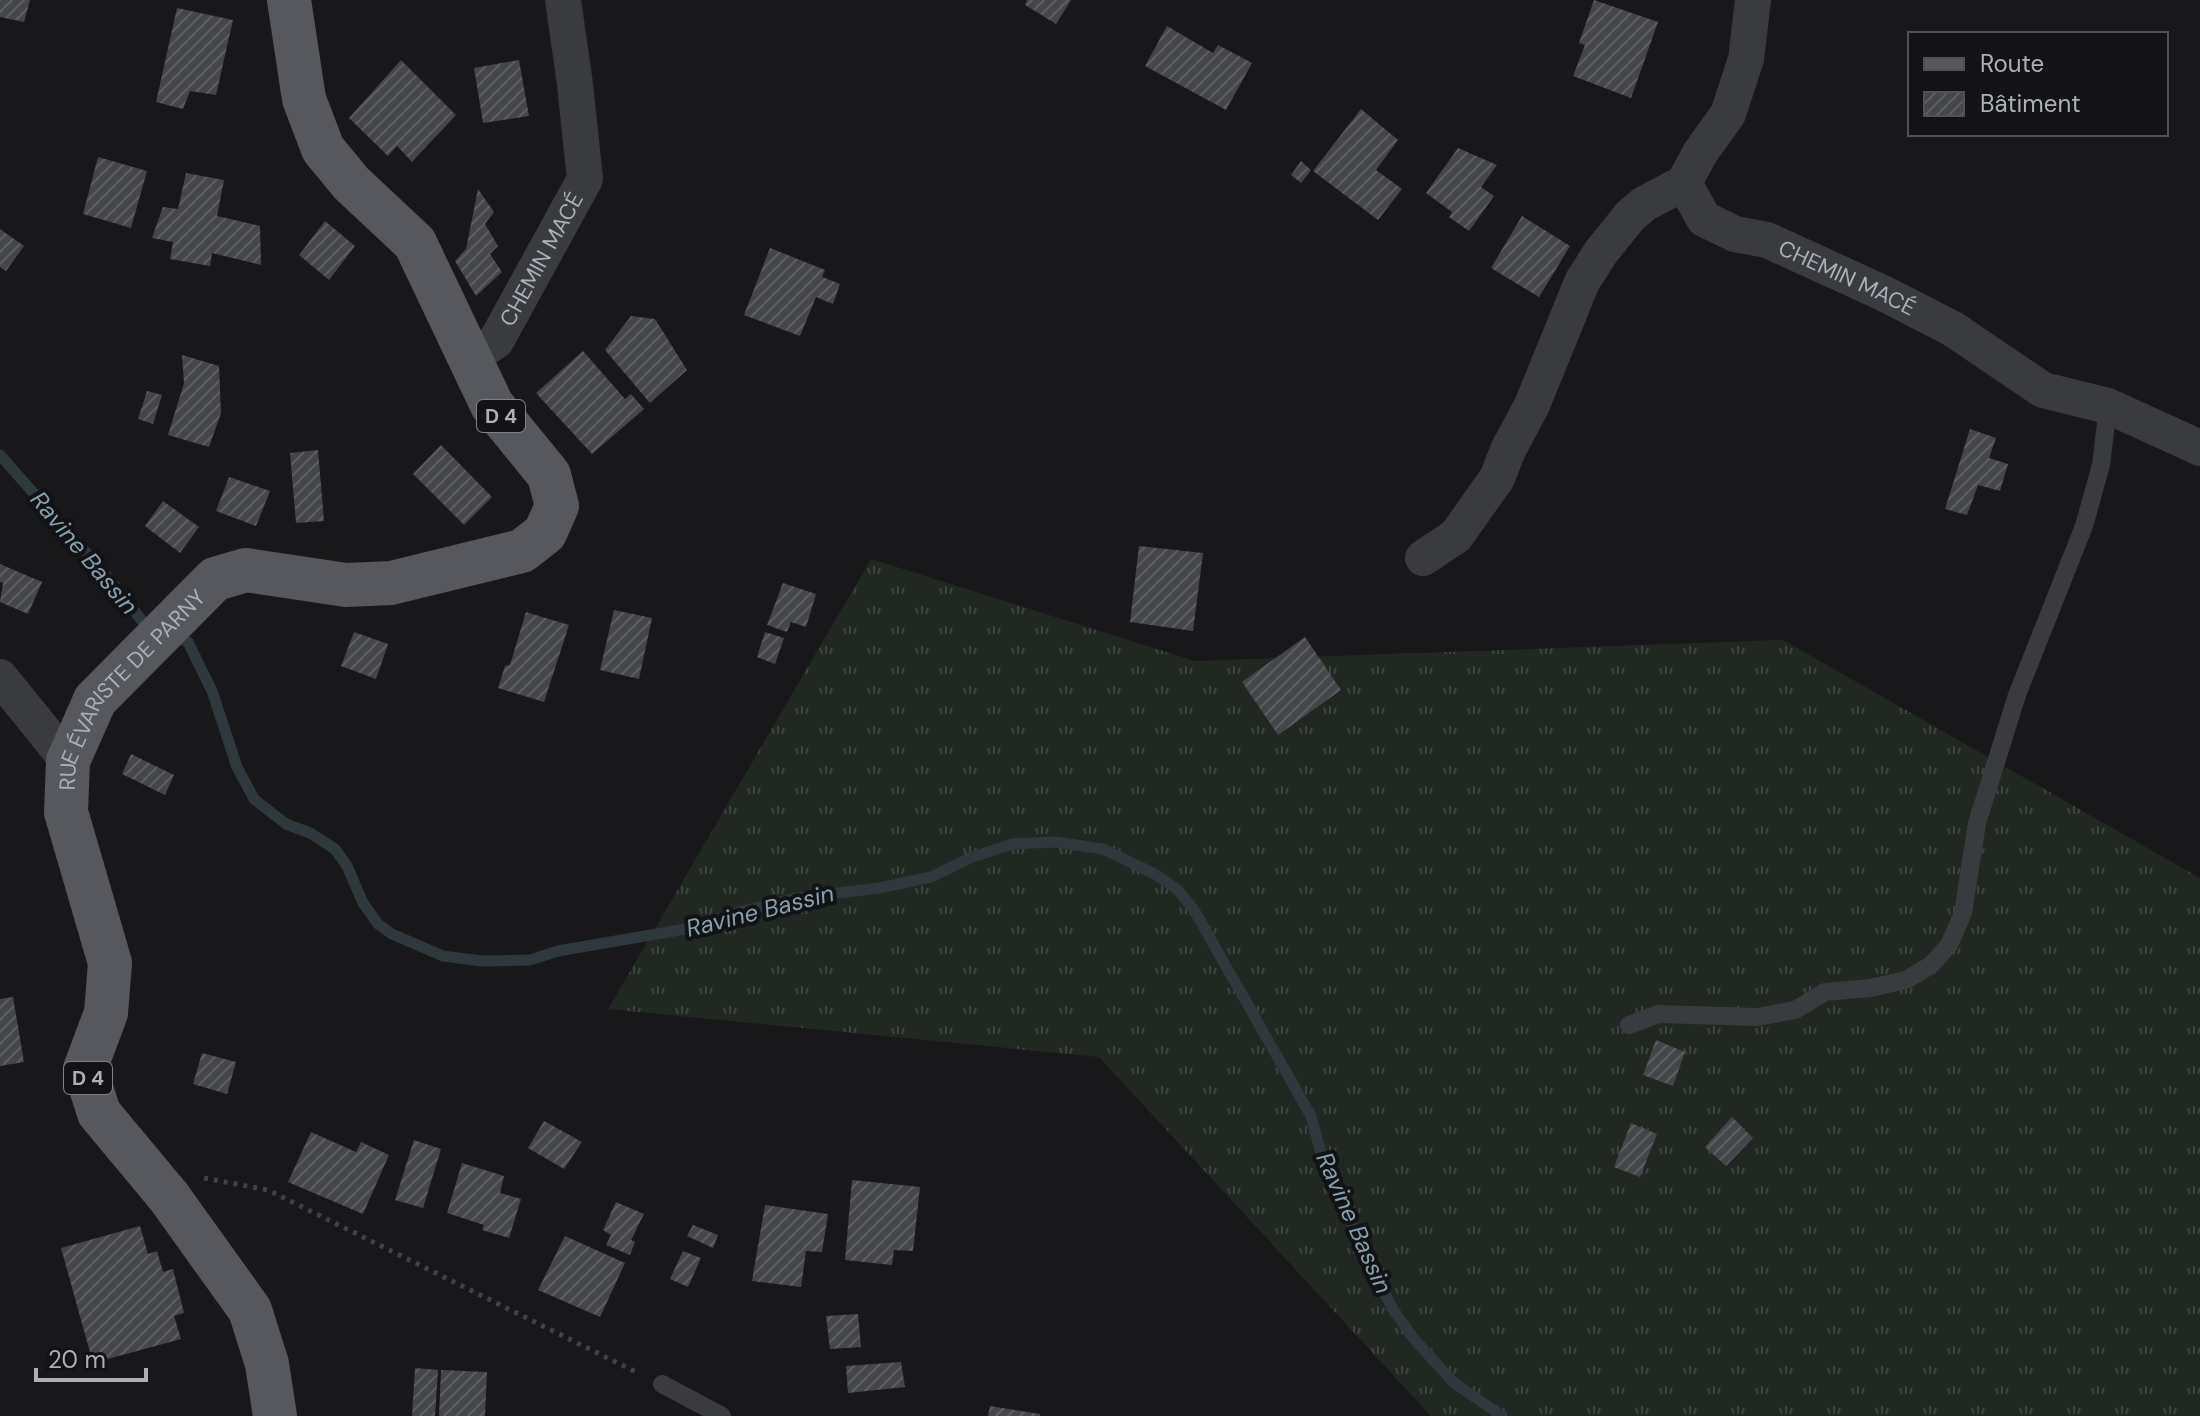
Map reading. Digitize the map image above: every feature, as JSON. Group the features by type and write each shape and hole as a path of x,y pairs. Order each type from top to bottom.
{"main road":[{"name":"RUE ÉVARISTE DE PARNY","path":"275,1416 267,1364 250,1310 169,1197 99,1113 85,1069 106,1013 110,963 66,812 68,761 95,700 215,579 246,570 346,585 391,583 522,551 545,533 557,506 549,475 492,405 415,243 351,183 323,149 304,99 289,0"}],"street":[{"name":"CHEMIN MACÉ","path":"469,359 496,341 585,179 563,0"},
{"path":"1423,558 1456,536 1497,478 1532,405 1582,282 1601,252 1630,216 1644,204 1684,183 1700,153 1728,114 1746,59 1753,0"},
{"name":"CHEMIN MACÉ","path":"1684,183 1704,219 1735,234 1767,240 1885,294 1953,329 2043,390 2108,406 2200,448"},
{"path":"0,677 68,761"}],"lane":[{"path":"1629,1025 1658,1014 1757,1017 1795,1010 1825,992 1870,988 1906,980 1931,965 1949,945 1963,913 1977,823 2017,695 2084,526 2101,465 2108,406"},
{"path":"662,1384 722,1416"}],"path":[{"path":"169,1197 189,1175 268,1190 662,1384"}],"green space":[{"path":"871,559 1195,661 1783,640 2200,878 2200,1416 1431,1416 1099,1057 608,1009"}],"building":[{"path":"0,0 30,0 24,22 0,17"},
{"path":"1027,0 1071,0 1056,24 1025,5"},
{"path":"1594,0 1658,22 1631,98 1573,76 1585,45 1579,43"},
{"path":"177,8 233,20 216,95 190,91 183,109 156,102"},
{"path":"1167,26 1213,53 1218,45 1252,63 1226,110 1145,66"},
{"path":"401,60 456,115 412,162 397,146 388,156 349,118"},
{"path":"519,60 529,116 483,123 474,68"},
{"path":"1361,109 1398,140 1376,170 1402,189 1378,220 1313,171"},
{"path":"1458,148 1497,165 1481,187 1494,196 1469,231 1449,217 1452,212 1426,193"},
{"path":"98,157 147,171 131,228 83,214"},
{"path":"1301,161 1311,170 1301,183 1291,175"},
{"path":"186,173 224,180 217,216 260,226 261,265 212,253 210,266 170,259 173,242 152,238 163,207 178,209"},
{"path":"478,189 494,212 485,224 498,246 490,254 502,272 476,296 455,261 466,249"},
{"path":"1522,216 1570,246 1539,297 1491,268"},
{"path":"325,221 355,246 329,280 299,255"},
{"path":"0,229 24,246 6,271 0,267"},
{"path":"770,248 825,270 822,277 840,284 833,304 816,297 800,336 744,315"},
{"path":"631,316 655,319 687,370 650,403 605,350"},
{"path":"583,351 625,399 631,394 644,409 592,454 536,393"},
{"path":"182,355 219,366 221,413 209,447 168,435 184,383"},
{"path":"147,391 162,395 153,424 138,419"},
{"path":"1970,429 1996,438 1989,458 2008,464 2000,491 1978,485 1967,515 1945,509"},
{"path":"441,445 492,497 464,525 413,474"},
{"path":"318,450 324,521 296,523 290,453"},
{"path":"229,477 270,491 256,526 216,511"},
{"path":"163,501 199,527 180,553 145,526"},
{"path":"1139,546 1203,553 1193,631 1130,622"},
{"path":"0,564 42,582 28,614 0,602 3,583 0,582"},
{"path":"783,583 816,594 806,627 791,622 787,632 767,625"},
{"path":"614,610 652,618 639,679 600,670"},
{"path":"526,612 569,625 544,702 498,688 505,666 510,665"},
{"path":"354,632 388,644 376,679 341,666"},
{"path":"765,632 784,638 775,664 757,657"},
{"path":"1305,637 1341,690 1278,735 1242,682"},
{"path":"131,754 174,775 165,795 122,774"},
{"path":"13,997 24,1062 0,1066 0,999"},
{"path":"1656,1040 1685,1052 1673,1086 1643,1075"},
{"path":"202,1053 236,1062 227,1094 193,1084"},
{"path":"1732,1117 1753,1138 1726,1166 1705,1147"},
{"path":"544,1121 582,1142 564,1169 528,1148"},
{"path":"1631,1123 1657,1134 1640,1177 1614,1167"},
{"path":"311,1132 356,1152 361,1142 389,1155 363,1214 288,1182"},
{"path":"414,1140 441,1149 423,1208 395,1200"},
{"path":"462,1163 504,1176 500,1193 521,1199 509,1238 482,1230 484,1225 447,1213"},
{"path":"852,1180 920,1187 913,1251 894,1250 892,1265 845,1260"},
{"path":"616,1202 644,1214 631,1240 635,1242 630,1255 606,1245 611,1235 603,1230"},
{"path":"765,1205 828,1214 822,1252 806,1251 801,1287 752,1281"},
{"path":"693,1225 718,1235 713,1248 687,1236"},
{"path":"140,1226 148,1254 157,1251 163,1272 173,1269 184,1313 174,1316 181,1339 93,1363 61,1248"},
{"path":"565,1236 625,1263 600,1317 538,1290"},
{"path":"683,1251 701,1258 688,1287 670,1279"},
{"path":"858,1314 861,1347 830,1349 826,1316"},
{"path":"901,1362 905,1387 848,1393 846,1366"},
{"path":"415,1368 438,1370 435,1416 412,1416"},
{"path":"441,1370 487,1372 485,1416 439,1416"},
{"path":"990,1406 1040,1414 1040,1416 988,1416"}],"waterway":[{"name":"Ravine Bassin","path":"0,455 143,622 153,627"},
{"name":"Ravine Bassin","path":"173,635 188,642 212,691 237,767 254,799 286,824 310,833 335,849 347,866 363,903 378,924 392,934 443,956 482,961 530,960 558,951 697,927 739,912 796,898 879,888 931,877 970,858 1012,844 1056,842 1103,849 1155,874 1178,890 1194,910 1311,1116 1326,1172 1392,1308 1414,1339 1453,1382 1502,1416"}]}
